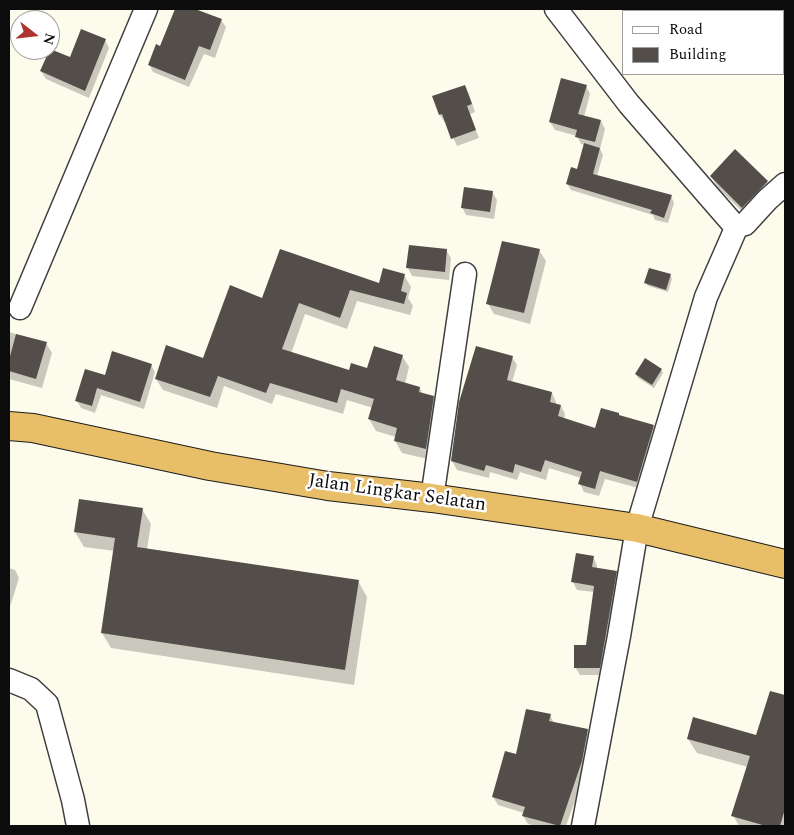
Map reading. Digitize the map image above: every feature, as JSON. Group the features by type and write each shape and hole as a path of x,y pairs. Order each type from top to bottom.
{"highway":[{"name":"Jalan Lingkar Selatan","path":"9,426 33,428 210,466 328,486 432,498 637,528 785,564"}],"street":[{"path":"20,308 146,9"},
{"path":"556,9 630,104 730,222 737,226 745,224 785,184"},
{"path":"583,826 620,636 637,528 706,297 737,226"},
{"path":"432,498 465,274"},
{"path":"9,680 31,690 47,704 73,800 78,826"}],"building":[{"path":"175,9 195,9 222,19 210,50 199,46 185,80 148,65 156,44 160,46"},
{"path":"81,29 106,39 85,91 40,71 45,60 60,60 60,53 70,57"},
{"path":"561,78 587,85 578,114 601,120 595,142 575,137 577,130 549,122"},
{"path":"465,85 472,104 467,106 476,130 451,139 442,114 439,115 432,96"},
{"path":"584,143 600,148 593,174 672,195 664,218 650,213 652,210 566,184 571,167 577,169"},
{"path":"735,149 768,181 742,208 710,176"},
{"path":"464,187 493,191 490,212 461,208"},
{"path":"502,241 540,249 524,313 486,304"},
{"path":"409,245 447,249 445,272 406,268"},
{"path":"280,249 379,283 383,268 405,274 401,291 407,293 404,304 350,290 340,318 299,303 282,349 349,370 351,363 367,368 374,346 403,355 396,380 420,387 419,392 434,396 426,449 394,441 397,428 368,419 374,399 341,389 337,403 270,383 266,393 218,376 210,397 155,379 166,345 203,358 230,285 262,298"},
{"path":"649,268 671,274 666,290 644,283"},
{"path":"16,334 47,342 36,379 9,371 9,360"},
{"path":"476,346 513,356 507,380 552,392 550,402 561,405 558,416 595,428 601,408 654,425 637,482 600,471 595,489 578,484 582,472 545,460 541,472 515,464 513,473 486,465 484,471 451,461 459,402"},
{"path":"112,351 152,364 140,402 97,388 92,406 75,401 85,369 105,375"},
{"path":"645,358 662,369 652,385 635,374"},
{"path":"79,499 143,508 137,547 359,580 345,670 101,633 115,538 74,532"},
{"path":"576,553 594,556 592,567 617,571 600,668 574,668 574,645 586,645 594,586 571,582"},
{"path":"770,691 785,695 785,809 780,826 766,826 731,816 750,756 687,739 693,717 756,735"},
{"path":"526,709 551,714 549,721 588,729 582,761 560,826 522,816 525,807 492,797 505,751 516,754"}]}
